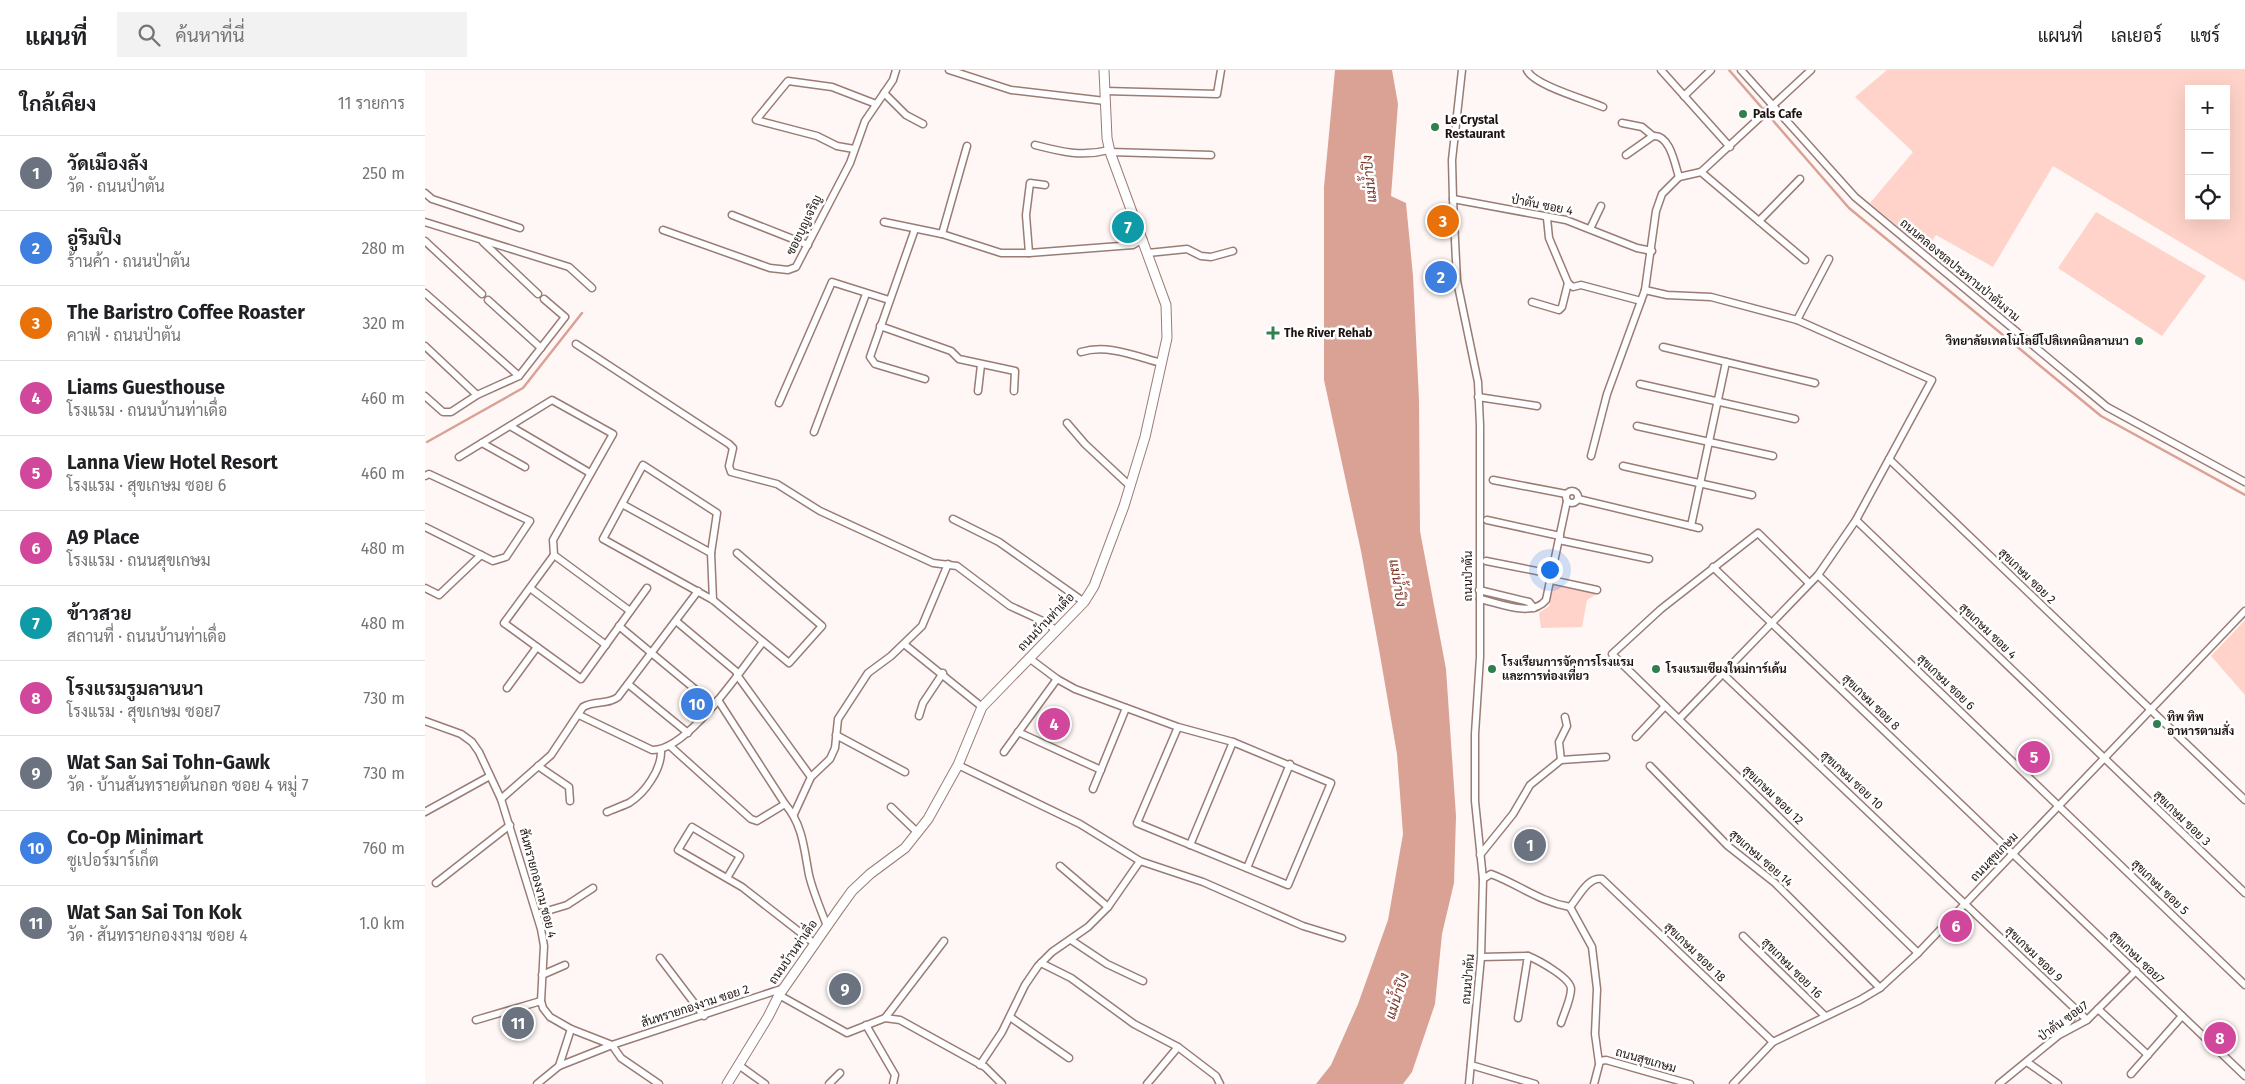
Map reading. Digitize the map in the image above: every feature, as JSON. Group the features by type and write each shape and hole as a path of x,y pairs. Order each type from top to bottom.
{"street":[{"name":"ซอยบุญเจริญ","path":"663,230 770,268 787,270 796,267 808,245 819,218 850,163 865,121 893,80 896,70"},
{"path":"949,70 1011,90 1105,102"},
{"name":"ถนนบ้านท่าเดื่อ","path":"727,1084 769,1017 781,991 852,891 869,874 905,848 918,833 958,765 983,707 1084,602 1102,566 1145,437 1167,338 1167,313 1143,239 1109,151 1104,70"},
{"path":"1105,91 1217,94 1221,70"},
{"name":"ถนนป่าตัน","path":"1462,70 1452,160 1453,200 1457,281 1479,397 1480,657 1475,734 1475,801 1483,879 1481,957 1469,1084"},
{"path":"1527,70 1529,75 1552,87 1603,107"},
{"path":"1661,70 1730,146"},
{"path":"1684,96 1711,70"},
{"name":"ถนนคลองชลประทานป่าตันงาม","path":"1741,70 1855,197 2107,407 2245,482"},
{"path":"1591,456 1607,394 1645,290 1652,251 1656,211 1662,194 1679,177 1701,172 1811,70"},
{"path":"854,149 837,146 817,136 756,120 788,81 832,88 875,104"},
{"path":"885,93 905,115 923,124"},
{"path":"1622,123 1647,129 1653,136"},
{"path":"1627,155 1653,136 1658,135 1664,139 1679,177"},
{"path":"1035,145 1059,152 1090,155 1109,151 1211,156"},
{"path":"942,234 967,146"},
{"path":"1701,172 1805,260"},
{"path":"1759,221 1800,179"},
{"path":"1029,253 1026,215 1030,183 1045,185"},
{"path":"425,193 432,199 520,228"},
{"name":"ป่าตัน ซอย 4","path":"1453,200 1566,220 1637,248 1652,251"},
{"path":"1590,229 1601,206"},
{"path":"732,215 808,245"},
{"path":"1547,218 1549,238 1568,283 1573,287 1581,286 1641,301"},
{"path":"425,222 569,267 592,288"},
{"path":"884,222 942,234 1001,253 1029,253 1133,245 1143,239"},
{"path":"915,229 870,357 875,364 925,379"},
{"path":"425,241 482,294"},
{"path":"425,396 443,412 451,412 477,395 519,376 565,318 482,241"},
{"path":"1148,254 1187,249 1201,256 1211,257 1233,251"},
{"path":"1797,320 1829,259"},
{"path":"779,403 832,282 889,300"},
{"path":"1532,302 1559,310 1563,307 1568,283"},
{"path":"1645,290 1667,295 1711,297 1797,320 1931,380 1856,520 1818,575 1679,719"},
{"path":"425,293 519,376"},
{"path":"814,432 866,294"},
{"path":"488,300 541,348"},
{"path":"880,326 951,351 959,359 1015,371 1014,391"},
{"path":"576,344 729,444 733,448 729,466 731,472 777,484 820,511 933,563 957,566 968,572 1010,606 1047,622 1056,631"},
{"path":"425,346 477,395"},
{"path":"1663,347 1815,383"},
{"path":"1081,352 1092,349 1110,350 1161,363"},
{"path":"1691,526 1726,362"},
{"path":"978,391 981,365"},
{"path":"1640,384 1795,420"},
{"path":"1479,397 1537,406"},
{"path":"459,457 552,400 613,434 553,540 554,555 504,623 581,679 647,588"},
{"path":"1067,423 1085,444 1130,486"},
{"path":"509,426 591,473"},
{"path":"1637,426 1773,456"},
{"path":"481,443 525,467"},
{"name":"สุขเกษม ซอย 2","path":"1889,459 2245,800"},
{"path":"713,600 711,553 717,513 643,466 603,539 713,600 789,663 822,626 737,553"},
{"path":"1623,466 1752,495"},
{"path":"425,476 429,474 530,521 506,557 493,561 425,527"},
{"path":"1493,480 1567,498 1572,503 1578,499 1699,528"},
{"path":"1479,599 1528,610 1542,606 1546,600 1567,498 1573,490 1577,493 1578,499"},
{"path":"622,504 711,553"},
{"path":"953,520 999,542 1084,602"},
{"path":"1487,520 1649,559"},
{"name":"สุขเกษม ซอย 4","path":"1856,520 2104,758"},
{"path":"1713,567 1758,533 1809,583"},
{"path":"425,588 439,595 481,555"},
{"path":"554,555 630,611"},
{"path":"1486,561 1597,590"},
{"path":"794,814 811,777 830,759 835,748 838,719 843,708 868,673 904,644 922,626 929,614 948,564"},
{"name":"สุขเกษม ซอย 8","path":"1713,567 2013,854"},
{"name":"สุขเกษม ซอย 12","path":"1713,567 1661,609 1612,654 1918,953"},
{"name":"สุขเกษม ซอย 6","path":"1818,575 2059,805"},
{"path":"530,588 606,645"},
{"path":"1479,590 1529,602 1534,608"},
{"path":"501,798 551,755 583,707 591,702 612,702 652,653 697,591"},
{"name":"ถนนสุขเกษม","path":"1733,1084 1773,1042 1860,1000 1880,988 1918,953 2245,611"},
{"path":"676,621 738,674 811,777"},
{"path":"619,626 716,702 785,804 794,814 805,843 809,876 827,926"},
{"path":"579,715 652,750 661,750 670,746 687,733 716,702 763,642"},
{"path":"904,644 943,673 983,707"},
{"path":"507,688 537,647"},
{"path":"1029,658 1057,679 1126,708 1178,727 1233,742 1290,764 1331,784 1287,885 1137,823 1178,727"},
{"path":"919,716 923,703 943,673"},
{"name":"สุขเกษม ซอย 10","path":"1723,674 1966,903"},
{"path":"1004,752 1057,679"},
{"path":"628,684 687,733"},
{"path":"1636,737 1665,706"},
{"path":"1093,789 1126,708"},
{"path":"1561,760 1559,742 1567,726 1565,717"},
{"name":"สันทรายกองงาม ซอย 4","path":"425,721 461,734 472,742 501,798 511,825 537,914 544,946 541,1000"},
{"path":"1018,732 1101,770"},
{"path":"836,734 905,772"},
{"path":"1191,844 1233,742"},
{"path":"670,746 751,819 757,820 785,804"},
{"path":"607,812 638,796 657,769 661,750"},
{"path":"1480,855 1513,814 1530,785 1561,760 1606,757"},
{"name":"สุขเกษม ซอย 3","path":"2104,758 2245,893"},
{"path":"1247,868 1290,764"},
{"path":"958,765 1080,824 1140,861 1203,882 1287,919 1342,938"},
{"path":"538,766 569,787 570,801"},
{"name":"สุขเกษม ซอย 14","path":"1650,766 1728,846 1775,883 1880,988"},
{"path":"425,812 491,776"},
{"name":"สุขเกษม ซอย 5","path":"2059,805 2093,833 2245,985"},
{"path":"891,807 918,833"},
{"path":"436,883 511,825"},
{"path":"727,878 740,856 692,827 678,850 742,887 815,944"},
{"name":"สุขเกษม ซอย7","path":"2013,854 2245,1076"},
{"path":"979,1064 1010,1017 1025,985 1041,963 1052,952 1088,927 1108,907 1140,861"},
{"path":"1060,866 1108,907"},
{"path":"1483,879 1491,874 1507,880 1540,900 1570,907 1592,947 1597,989 1595,1034 1598,1064 1594,1084"},
{"name":"สุขเกษม ซอย 18","path":"1570,907 1590,882 1597,878 1602,879 1773,1042"},
{"path":"537,914 567,905 593,888"},
{"name":"สุขเกษม ซอย 9","path":"1966,903 2087,1020"},
{"name":"สุขเกษม ซอย 16","path":"1743,936 1825,1016"},
{"path":"1071,940 1107,964 1143,981"},
{"path":"885,1018 944,941"},
{"path":"1481,957 1528,956 1540,961 1569,982 1571,988 1561,1023"},
{"path":"1518,1018 1528,956"},
{"path":"660,958 704,1016"},
{"path":"1041,963 1076,982 1134,1024 1178,1046 1216,1076 1220,1084"},
{"path":"542,975 565,965"},
{"name":"ป่าตัน ซอย7","path":"1999,1084 2059,1035 2087,1020 2136,971"},
{"path":"781,991 847,1033 885,1018 900,1020 979,1064 1002,1084"},
{"name":"สันทรายกองงาม ซอย 2","path":"559,1066 613,1045 781,991"},
{"path":"476,1020 541,1000 543,1008 550,1017 571,1029 613,1045 621,1058 659,1084"},
{"path":"2098,1009 2148,1055"},
{"path":"2059,1035 2077,1011"},
{"path":"2131,1074 2183,1016"},
{"path":"1010,1017 1069,1058"},
{"path":"866,1025 895,1075 893,1084"},
{"path":"537,1084 559,1066 571,1029"},
{"path":"1147,1084 1178,1046"},
{"name":"ถนนสุขเกษม","path":"1598,1064 1606,1060 1690,1084"},
{"path":"2027,1062 2058,1084"},
{"path":"1471,1065 1535,1084"},
{"path":"740,1066 765,1084"},
{"path":"829,1084 840,1073"}],"shaded area":[{"path":"1887,70 2245,70 2245,281 2053,166 1993,267 1936,235 1926,250 1870,203 1913,152 1855,97"},
{"path":"2096,212 2206,276 2162,336 2058,268"},
{"path":"1554,585 1597,594 1587,600 1582,627 1541,628 1539,613 1549,606"},
{"path":"2245,620 2245,695 2211,656"}],"water":[{"name":"แม่น้ำปิง","path":"1335,70 1392,70 1398,104 1391,196 1406,203 1413,276 1419,400 1420,531 1446,669 1456,816 1454,883 1442,934 1435,1004 1412,1072 1403,1084 1316,1084 1331,1065 1358,1004 1388,920 1403,834 1397,754 1380,655 1361,551 1324,380 1324,187"}],"waterway":[{"path":"1729,70 1849,208 2101,416 2245,495"},
{"path":"427,442 523,388 582,313"}],"place":[{"name":"Pals Cafe","path":"1743,114"},
{"name":"Le Crystal Restaurant","path":"1435,127"},
{"name":"The Baristro Coffee Roaster","path":"1443,221"},
{"name":"ข้าวสวย","path":"1128,227"},
{"name":"อู่ริมปิง","path":"1441,277"},
{"name":"The River Rehab","path":"1273,333"},
{"name":"วิทยาลัยเทคโนโลยีโปลิเทคนิคลานนา","path":"2139,341"},
{"name":"โรงเรียนการจัดการโรงแรม และการท่องเที่ยว","path":"1492,669"},
{"name":"โรงแรมเชียงใหม่การ์เด้น","path":"1656,669"},
{"name":"Co-Op Minimart","path":"697,704"},
{"name":"Liams Guesthouse","path":"1054,724"},
{"name":"ทิพ ทิพ อาหารตามสั่ง","path":"2157,724"},
{"name":"Lanna View Hotel Resort","path":"2034,757"},
{"name":"วัดเมืองลัง","path":"1530,845"},
{"name":"A9 Place","path":"1956,926"},
{"name":"Wat San Sai Tohn-Gawk","path":"845,989"},
{"name":"Wat San Sai Ton Kok","path":"518,1023"},
{"name":"โรงแรมรูมลานนา","path":"2220,1038"}]}
